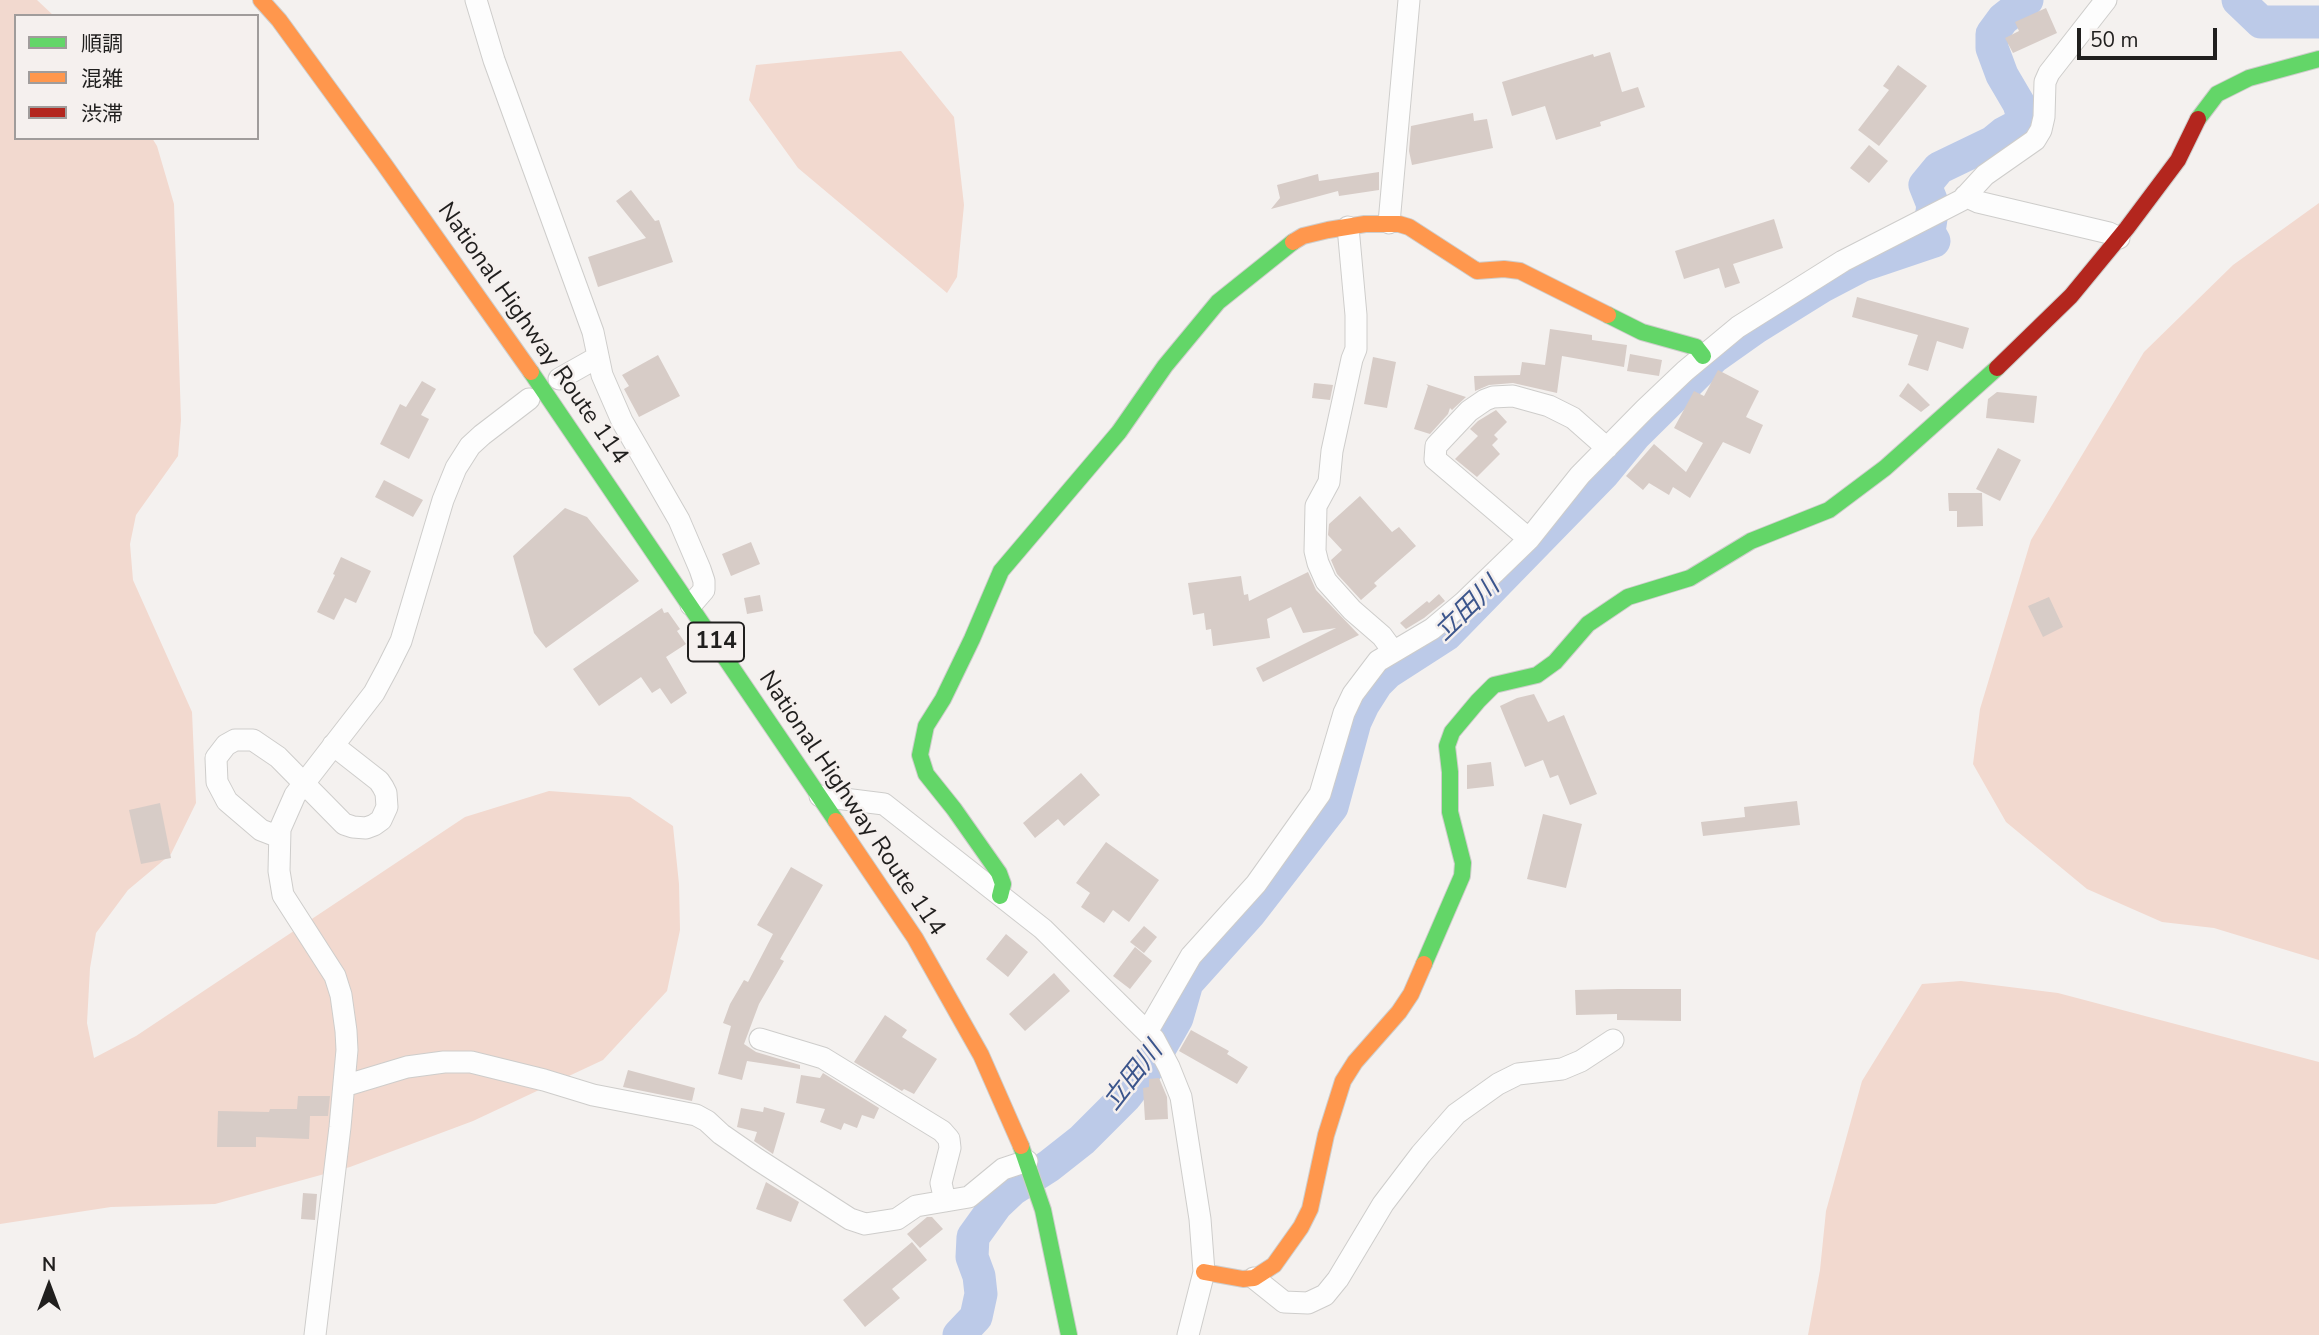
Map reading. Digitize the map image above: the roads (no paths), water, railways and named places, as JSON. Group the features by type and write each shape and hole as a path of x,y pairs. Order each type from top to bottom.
{"main road":[{"name":"National Highway Route 114","path":"261,0 279,20 400,186 555,405 915,938 981,1055 1027,1161 1043,1210 1069,1335"},
{"path":"1204,1272 1243,1279 1254,1278 1275,1265 1285,1253 1310,1209 1326,1135 1343,1081 1355,1062 1399,1012 1411,994 1462,876 1463,863 1450,812 1447,746 1452,732 1494,685 1536,675 1555,662 1588,624 1628,597 1690,578 1751,541 1829,510 1885,468 2023,345 2071,296 2178,160 2197,120 2217,94 2249,78 2319,59"},
{"path":"1000,896 1003,884 999,873 926,774 920,755 926,726 943,699 1002,571 1119,432 1165,366 1218,302 1283,248 1303,236 1348,227 1389,223 1409,227 1477,271 1520,271 1642,331 1696,347 1703,356"}],"street":[{"path":"476,0 494,60 593,331 602,375 622,421 679,520 701,569 704,590 691,605"},
{"path":"1389,223 1409,0"},
{"path":"1147,1032 1191,956 1256,884 1320,794 1344,713 1353,694 1378,661 1432,629 1464,602 1529,539 1580,475 1675,380 1738,327 1843,261 1962,200 1985,175 2035,140 2044,117 2045,82 2049,72 2106,0"},
{"path":"1965,196 1978,202 2109,233 2119,238"},
{"path":"1348,227 1356,315 1356,349 1332,451 1329,482 1316,506 1315,551 1326,581 1394,651"},
{"path":"559,379 598,357"},
{"path":"1529,539 1435,459 1436,446 1469,411 1485,400 1513,396 1549,406 1573,418 1607,448"},
{"path":"315,1335 347,1049 341,995 335,976 283,895 279,871 280,829 288,808 304,783 374,694 401,641 443,500 456,468 470,446 529,399"},
{"path":"279,837 261,830 227,802 217,782 216,758 226,745 235,740 253,740 278,757 344,824 366,828 381,820 387,807 386,793 379,781 332,745"},
{"path":"820,796 884,804 1043,929 1154,1039 1181,1097 1199,1207 1204,1272 1188,1335"},
{"path":"760,1039 823,1058 943,1131 949,1139 950,1149 941,1183 945,1200"},
{"path":"1254,1278 1284,1302 1308,1303 1325,1295 1338,1279 1383,1204 1456,1114 1498,1084 1518,1074 1562,1069 1581,1061 1613,1041"},
{"path":"344,1086 407,1067 444,1062 482,1064 593,1095 695,1115 850,1219 865,1224 889,1221 905,1215 916,1206 969,1197 1003,1169 1027,1161"}],"waterway":[{"name":"立田川","path":"959,1335 976,1317 981,1294 979,1276 972,1257 973,1237 996,1205 1013,1189 1082,1140 1126,1096 1152,1062 1177,1018 1187,983 1250,913 1332,807 1355,722 1377,683 1387,673 1446,635 1603,474 1635,435 1714,357 1821,287 1863,265 1934,241 1929,232 1933,205 1925,185 1939,168 1993,142 2024,120 2019,104 2002,75 1992,48 1992,34 2003,19 2027,0"},
{"name":"立田川","path":"2238,0 2261,22 2319,22"}]}
